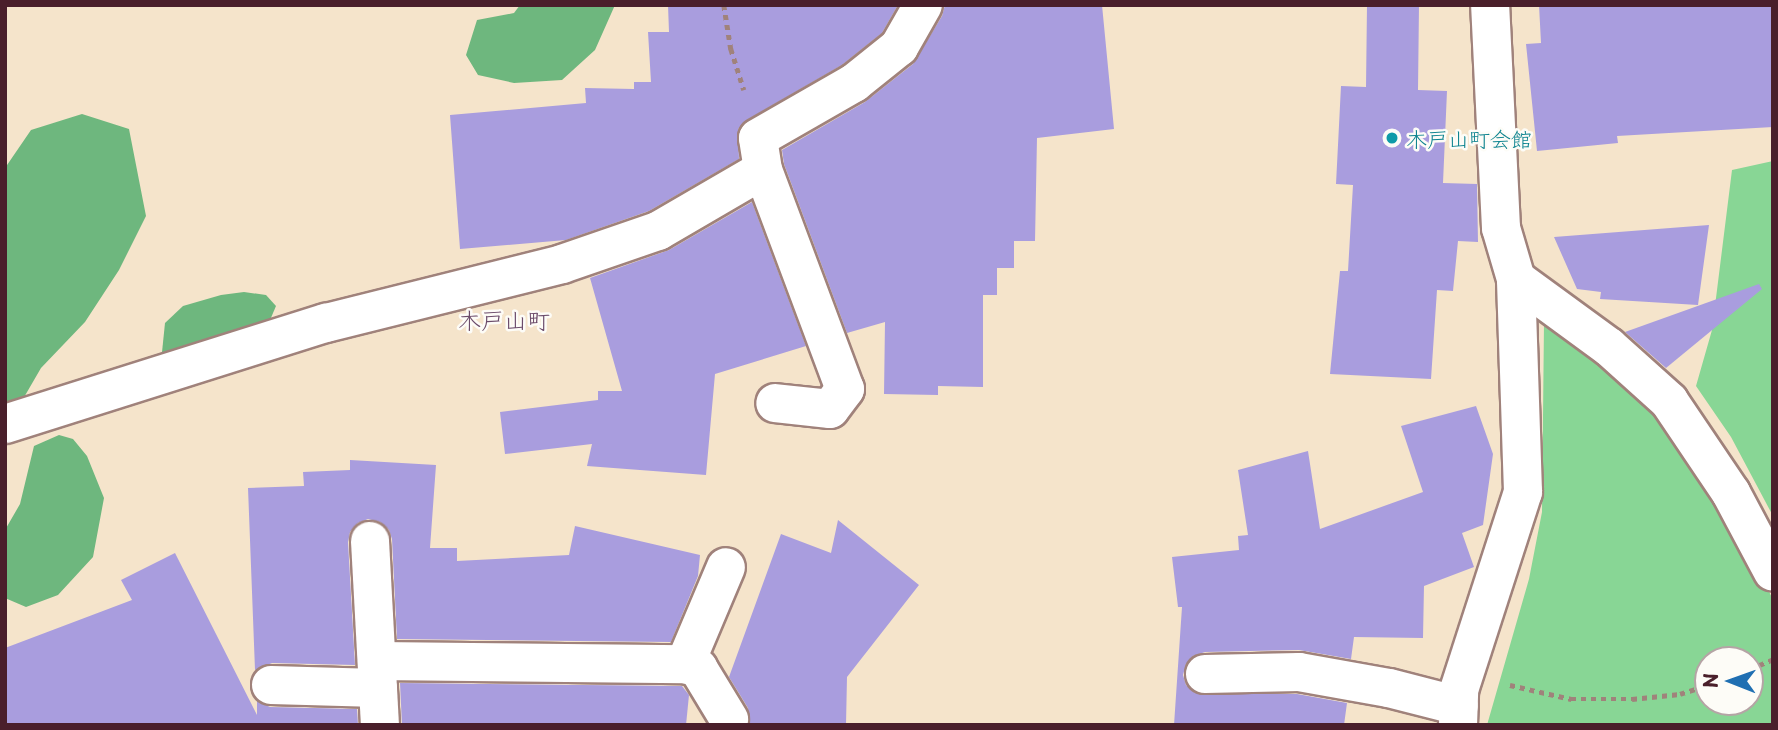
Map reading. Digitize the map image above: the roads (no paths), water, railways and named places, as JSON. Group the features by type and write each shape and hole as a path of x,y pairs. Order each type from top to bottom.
{"street":[{"path":"5,424 326,323 562,264 658,231 899,47 923,5"},
{"path":"1205,674 1299,672 1461,702 1523,492 1516,279 1501,228 1490,5"},
{"path":"761,154 845,389 830,409 775,403"},
{"path":"1516,279 1609,347 1669,401 1731,493 1773,572"},
{"path":"370,541 378,691"},
{"path":"685,664 726,567"},
{"path":"271,685 378,691 685,664 698,668 729,719"}],"place":[{"name":"木戸山町会館","path":"1392,138"}],"district":[{"name":"木戸山町","path":"504,320"}]}
